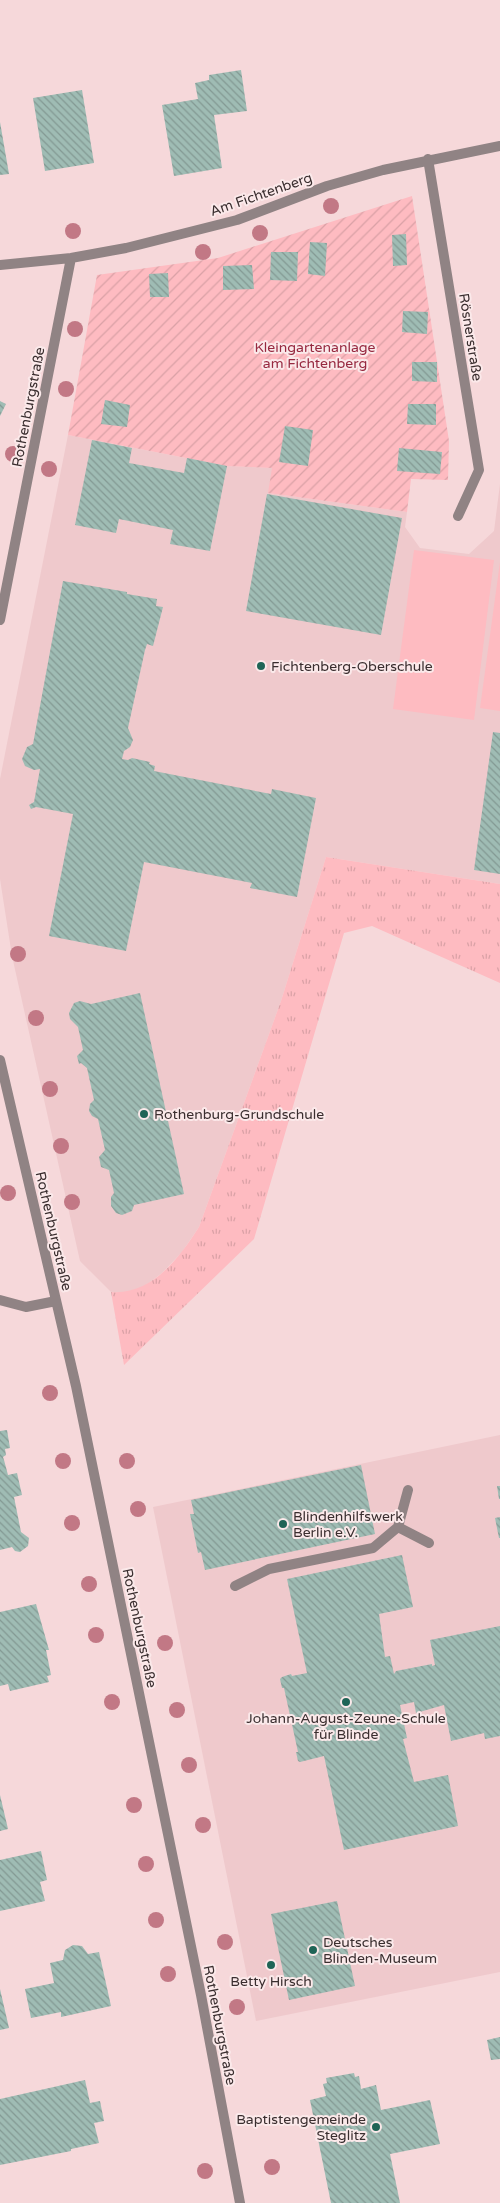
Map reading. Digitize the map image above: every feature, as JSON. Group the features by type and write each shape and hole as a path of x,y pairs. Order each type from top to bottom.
{"street":[{"name":"Am Fichtenberg","path":"0,265 72,258 126,248 237,220 327,186 428,159 500,146"},
{"name":"Rösnerstraße","path":"428,159 479,470 458,516"},
{"name":"Rothenburgstraße","path":"0,620 72,258"},
{"name":"Rothenburgstraße","path":"0,1060 82,1414 201,1995 240,2203"},
{"path":"0,1300 26,1307 56,1301"},
{"path":"235,1586 269,1569 374,1548 398,1527 408,1490"},
{"path":"398,1527 429,1543"}],"shaded area":[{"name":"Fichtenberg-Oberschule","path":"68,435 227,466 273,468 269,493 407,512 405,527 420,548 469,554 494,531 500,484 500,884 326,857 281,1001 199,1227 182,1252 162,1273 141,1289 124,1293 111,1292 80,1261 12,956 0,879 0,779"},
{"name":"Johann-August-Zeune-Schule für Blinde","path":"500,1435 500,1972 256,2021 153,1507"}],"green space":[{"name":"Kleingartenanlage am Fichtenberg","path":"412,196 449,441 448,480 411,479 407,512 268,493 272,468 227,466 68,435 97,275 218,258"},
{"path":"414,550 494,560 474,720 393,709"},
{"path":"500,562 500,711 480,708"},
{"path":"326,857 500,884 500,983 372,926 344,933 254,1239 124,1365 111,1292 126,1291 152,1281 183,1251 199,1227 281,1001"}],"building":[{"path":"241,70 247,111 214,115 222,168 174,176 162,105 198,99 195,83 209,80 209,75"},
{"path":"82,90 94,163 45,171 33,98"},
{"path":"0,122 9,174 0,175"},
{"path":"406,234 407,265 393,266 392,235"},
{"path":"310,242 327,243 325,276 308,274"},
{"path":"271,252 298,252 297,281 270,280"},
{"path":"252,265 254,289 223,290 223,266"},
{"path":"168,273 169,297 150,297 149,274"},
{"path":"403,311 428,312 427,334 402,332"},
{"path":"412,362 437,362 437,382 412,381"},
{"path":"105,400 130,405 127,427 101,424"},
{"path":"0,401 6,404 0,416"},
{"path":"408,404 436,404 436,425 407,424"},
{"path":"285,426 313,430 308,466 279,462"},
{"path":"92,440 132,448 129,463 184,473 187,458 227,466 210,551 170,544 173,530 119,519 116,533 75,525"},
{"path":"399,448 442,452 440,474 397,471"},
{"path":"267,494 402,518 381,635 246,611"},
{"path":"63,581 157,599 156,606 163,607 153,646 147,644 145,650 128,728 133,740 130,747 124,751 122,759 128,760 132,758 150,762 149,764 155,766 154,771 271,794 272,789 316,798 297,897 250,888 252,883 144,862 126,951 49,936 73,814 36,807 31,809 29,805 34,802 40,769 34,770 25,766 22,759 27,747 33,744"},
{"path":"493,732 500,733 500,874 474,870"},
{"path":"140,993 184,1194 134,1205 132,1211 122,1215 116,1213 111,1206 111,1197 114,1193 109,1170 101,1167 99,1157 105,1150 98,1119 92,1116 89,1111 90,1104 94,1100 87,1068 81,1063 79,1064 77,1056 83,1050 78,1027 70,1019 69,1013 74,1003 80,1001 91,1004"},
{"path":"7,1430 10,1448 5,1449 6,1455 3,1457 8,1475 17,1473 22,1495 14,1497 21,1532 29,1538 28,1546 20,1552 15,1551 12,1547 0,1550 0,1431"},
{"name":"Blindenhilfswerk Berlin e.V.","path":"361,1465 375,1534 205,1570 201,1552 198,1553 190,1514 194,1514 191,1500"},
{"path":"497,1486 500,1486 500,1499 499,1499"},
{"path":"500,1517 500,1538 499,1538 495,1518"},
{"path":"402,1555 413,1607 379,1614 385,1657 390,1656 394,1674 396,1671 435,1665 430,1640 500,1626 500,1736 485,1739 484,1733 451,1741 444,1705 416,1713 414,1702 400,1705 407,1738 403,1739 414,1782 448,1775 458,1826 344,1850 324,1756 298,1761 296,1752 298,1752 284,1688 282,1688 280,1679 291,1674 292,1676 307,1673 287,1579"},
{"path":"36,1604 49,1650 46,1650 51,1675 47,1676 49,1682 10,1691 8,1684 0,1686 0,1612"},
{"path":"0,1795 8,1829 0,1831"},
{"path":"41,1851 47,1880 40,1882 45,1901 0,1911 0,1860"},
{"name":"Deutsches Blinden-Museum","path":"337,1901 355,1986 289,2000 271,1914"},
{"path":"73,1945 82,1946 88,1954 99,1952 111,2006 61,2017 61,2012 31,2018 25,1989 54,1983 50,1963 63,1960 65,1950"},
{"path":"0,1989 9,2028 0,2030"},
{"path":"500,2037 500,2059 491,2060 487,2040"},
{"name":"Baptistengemeinde Steglitz","path":"354,2073 355,2077 359,2076 361,2089 376,2085 381,2110 430,2100 440,2144 390,2154 400,2203 331,2203 310,2100 326,2096 323,2084 327,2083 326,2078"},
{"path":"85,2080 90,2103 100,2101 104,2121 94,2123 99,2143 71,2149 71,2151 0,2165 0,2099"}],"place":[{"name":"Fichtenberg-Oberschule","path":"261,666"},
{"name":"Rothenburg-Grundschule","path":"144,1114"},
{"name":"Blindenhilfswerk Berlin e.V.","path":"283,1524"},
{"name":"Johann-August-Zeune-Schule für Blinde","path":"346,1702"},
{"name":"Deutsches Blinden-Museum","path":"313,1950"},
{"name":"Betty Hirsch","path":"271,1965"},
{"name":"Baptistengemeinde Steglitz","path":"376,2127"}]}
